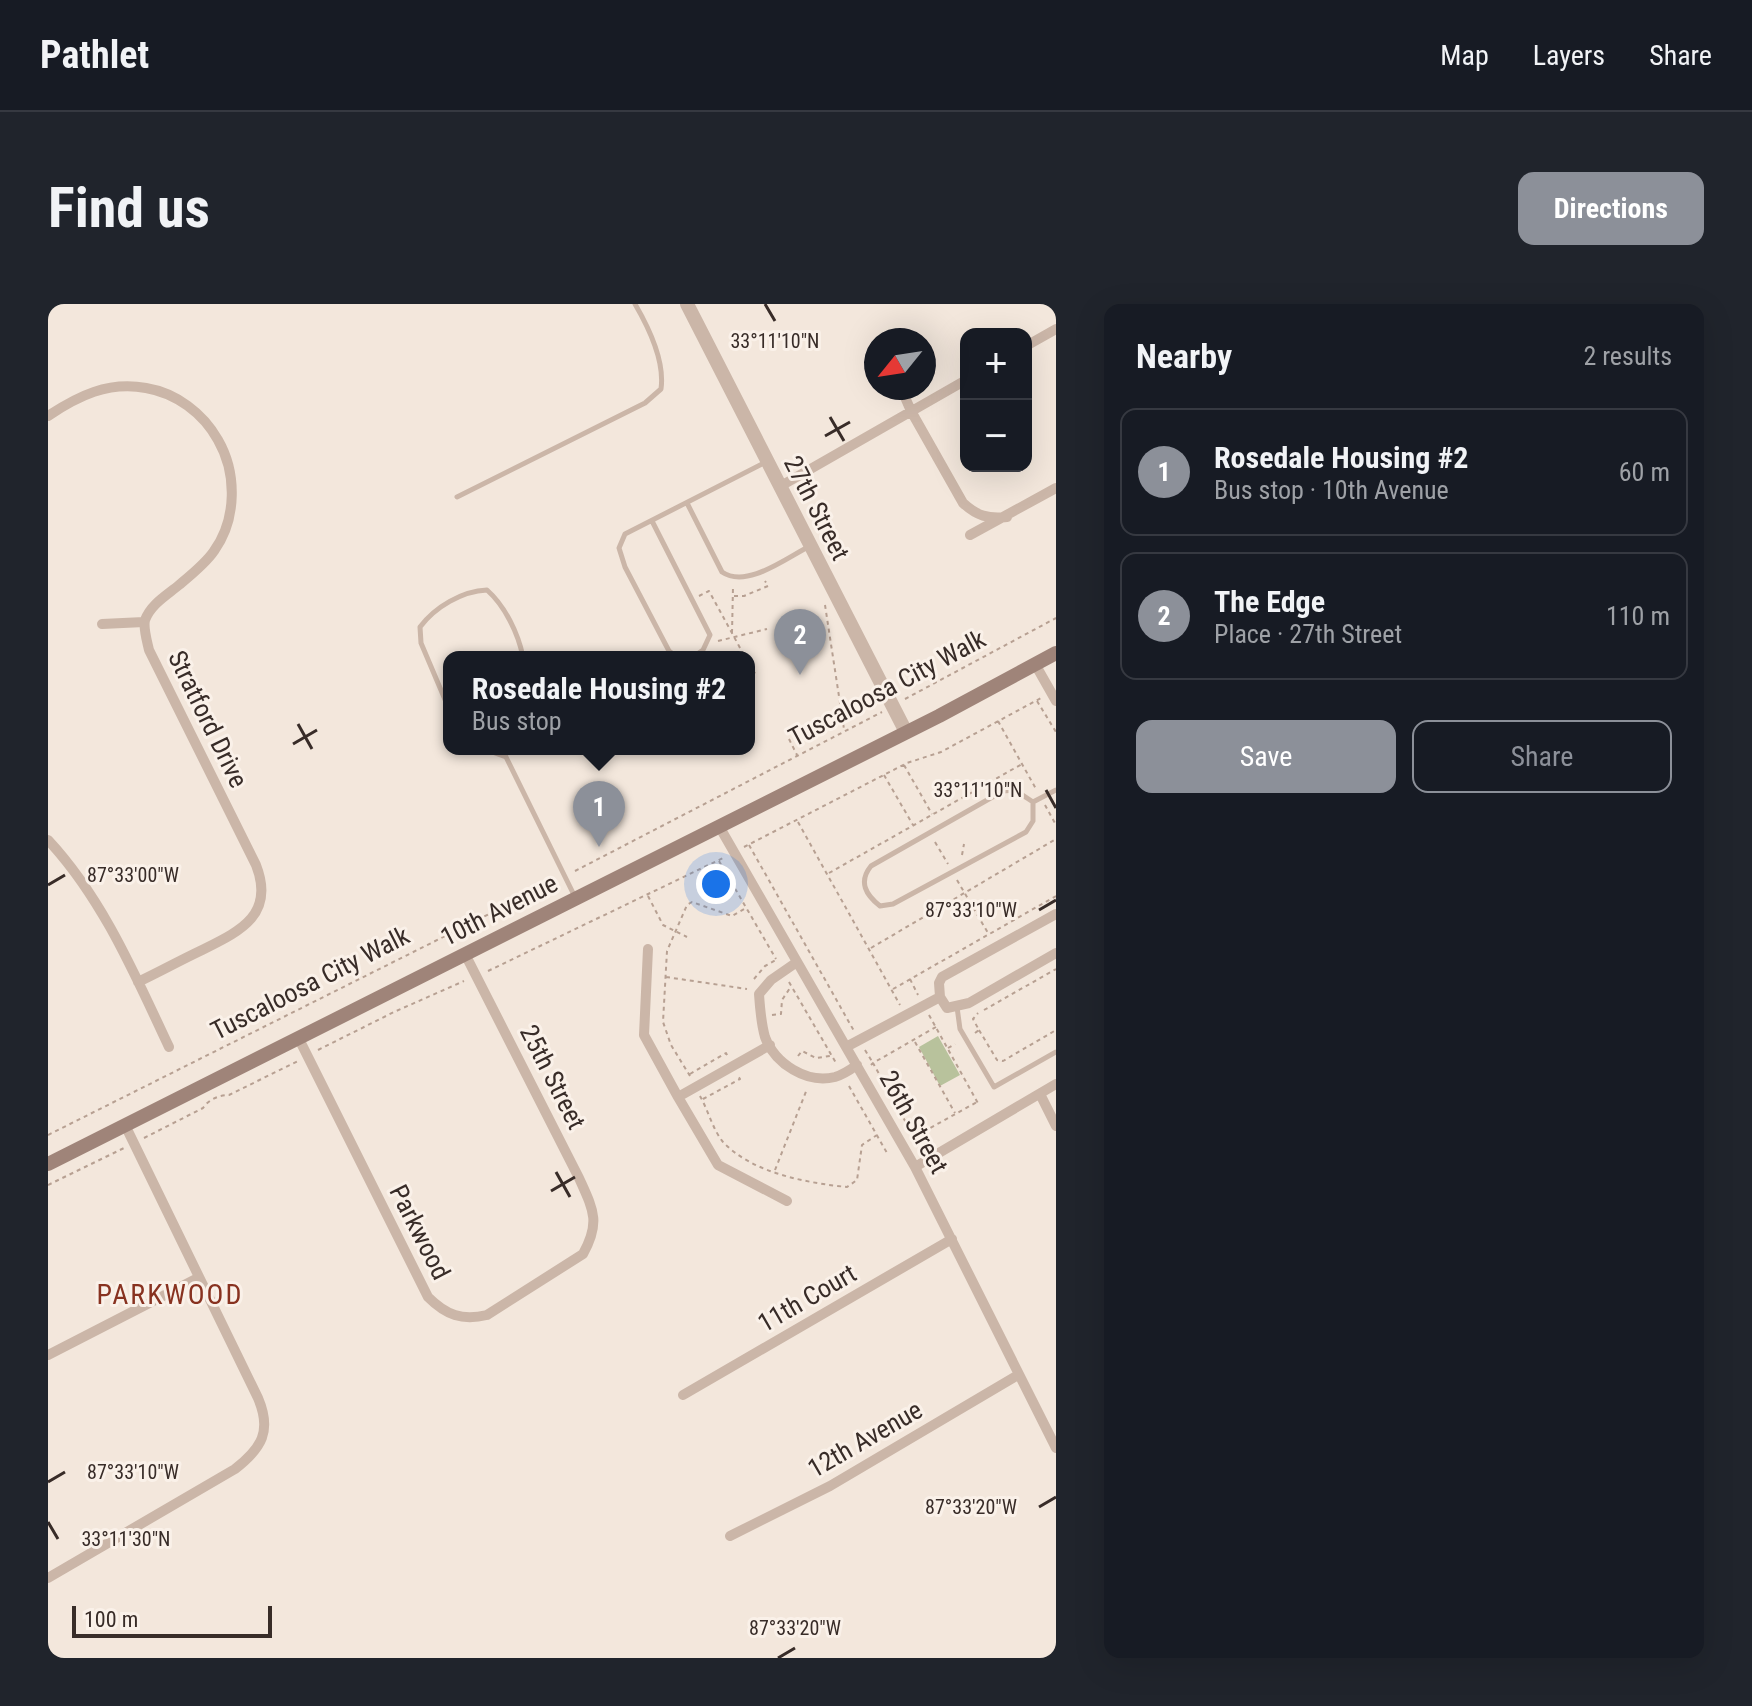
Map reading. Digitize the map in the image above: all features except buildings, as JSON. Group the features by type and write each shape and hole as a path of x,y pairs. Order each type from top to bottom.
{"main road":[{"name":"10th Avenue","path":"48,1164 906,732 1056,653"}],"street":[{"name":"27th Street","path":"687,304 906,732"},
{"path":"1032,343 1056,329"},
{"path":"779,487 960,383"},
{"path":"48,416 88,393 120,386 143,387 166,393 193,409 214,433 228,462 231,509 222,540 213,554 153,606 144,622 102,624"},
{"path":"906,400 963,503 975,514 991,519 1007,517"},
{"path":"970,535 1056,488"},
{"name":"Stratford Drive","path":"138,982 234,935 257,912 262,897 262,881 256,865 149,650 144,622"},
{"path":"1035,664 1054,696"},
{"name":"26th Street","path":"719,826 915,1167 1056,1448"},
{"path":"48,840 90,892 169,1047"},
{"path":"1056,914 942,977 940,997 947,1008 957,1007 1056,953"},
{"path":"648,949 644,1035 678,1097 718,1165 787,1201"},
{"name":"25th Street","path":"465,954 579,1178 592,1207 595,1223"},
{"path":"797,962 771,980 759,994 761,1018 770,1045 780,1060 802,1076 833,1078 858,1069"},
{"path":"846,1047 940,997"},
{"name":"Parkwood","path":"299,1039 419,1284 440,1309 455,1317 471,1319 487,1315 583,1254 595,1223"},
{"path":"678,1097 770,1045"},
{"path":"915,1167 1056,1084"},
{"path":"1040,1094 1056,1126"},
{"path":"48,1578 235,1469 259,1446 265,1430 264,1413 125,1125"},
{"name":"11th Court","path":"683,1395 952,1239"},
{"path":"48,1355 198,1278"},
{"name":"12th Avenue","path":"730,1536 830,1486 1018,1375"}],"lane":[{"path":"457,497 645,403 661,389 663,374 658,357 635,304"},
{"path":"669,651 625,567 619,548 625,534 767,462"},
{"path":"687,503 722,572 733,578 740,579 760,572 810,546"},
{"path":"652,521 710,635 702,651"},
{"path":"443,695 421,643 420,627 429,614 471,591 487,590 499,600 522,651"},
{"path":"500,755 506,757 576,898"},
{"path":"1015,790 1033,802 1033,821 1026,832 893,904 880,906 870,898 864,886 864,874 871,866 1003,791 1015,790"},
{"path":"1033,802 1056,790"},
{"path":"957,1007 960,1029 994,1087 1056,1052"}],"path":[{"path":"733,596 744,596 768,586 760,572"},
{"path":"732,635 733,578"},
{"path":"692,599 709,591 741,651"},
{"path":"824,600 845,731"},
{"name":"Tuscaloosa City Walk","path":"48,1135 565,876 1056,618"},
{"path":"714,649 719,640 732,635 767,629"},
{"path":"755,674 757,677"},
{"path":"48,1185 203,1108 206,1103 222,1095 229,1095 394,1012 477,977 719,860 904,765 941,752 1037,700 1054,696"},
{"path":"1037,700 1056,732"},
{"path":"998,721 1056,825"},
{"path":"789,739 798,756"},
{"path":"828,874 1022,764"},
{"path":"904,765 933,815"},
{"path":"884,775 914,826"},
{"path":"796,820 900,1005"},
{"path":"870,949 1056,839"},
{"path":"948,864 962,856 964,844"},
{"path":"749,845 914,1137 978,1103 910,979"},
{"path":"719,860 887,1153"},
{"path":"648,894 663,925 687,937"},
{"path":"892,989 1056,896"},
{"path":"1056,969 977,1013 973,1019 997,1060 1003,1061 1056,1030"},
{"path":"665,977 751,989"},
{"path":"773,1025 771,1015 781,1014 782,1000 792,987"},
{"path":"858,1069 936,1027"},
{"path":"948,1048 979,1030"},
{"path":"914,1040 956,1114"},
{"path":"795,1060 802,1051 816,1058 831,1055"},
{"path":"702,1100 740,1079 737,1074"},
{"path":"798,1086 817,1092"},
{"path":"775,1171 807,1089"}],"green space":[{"path":"938,1036 960,1075 940,1086 919,1047"}],"place":[{"name":"The Edge","path":"800,675"},
{"name":"Rosedale Housing #2","path":"599,847"}],"district":[{"name":"PARKWOOD","path":"170,1294"}]}
